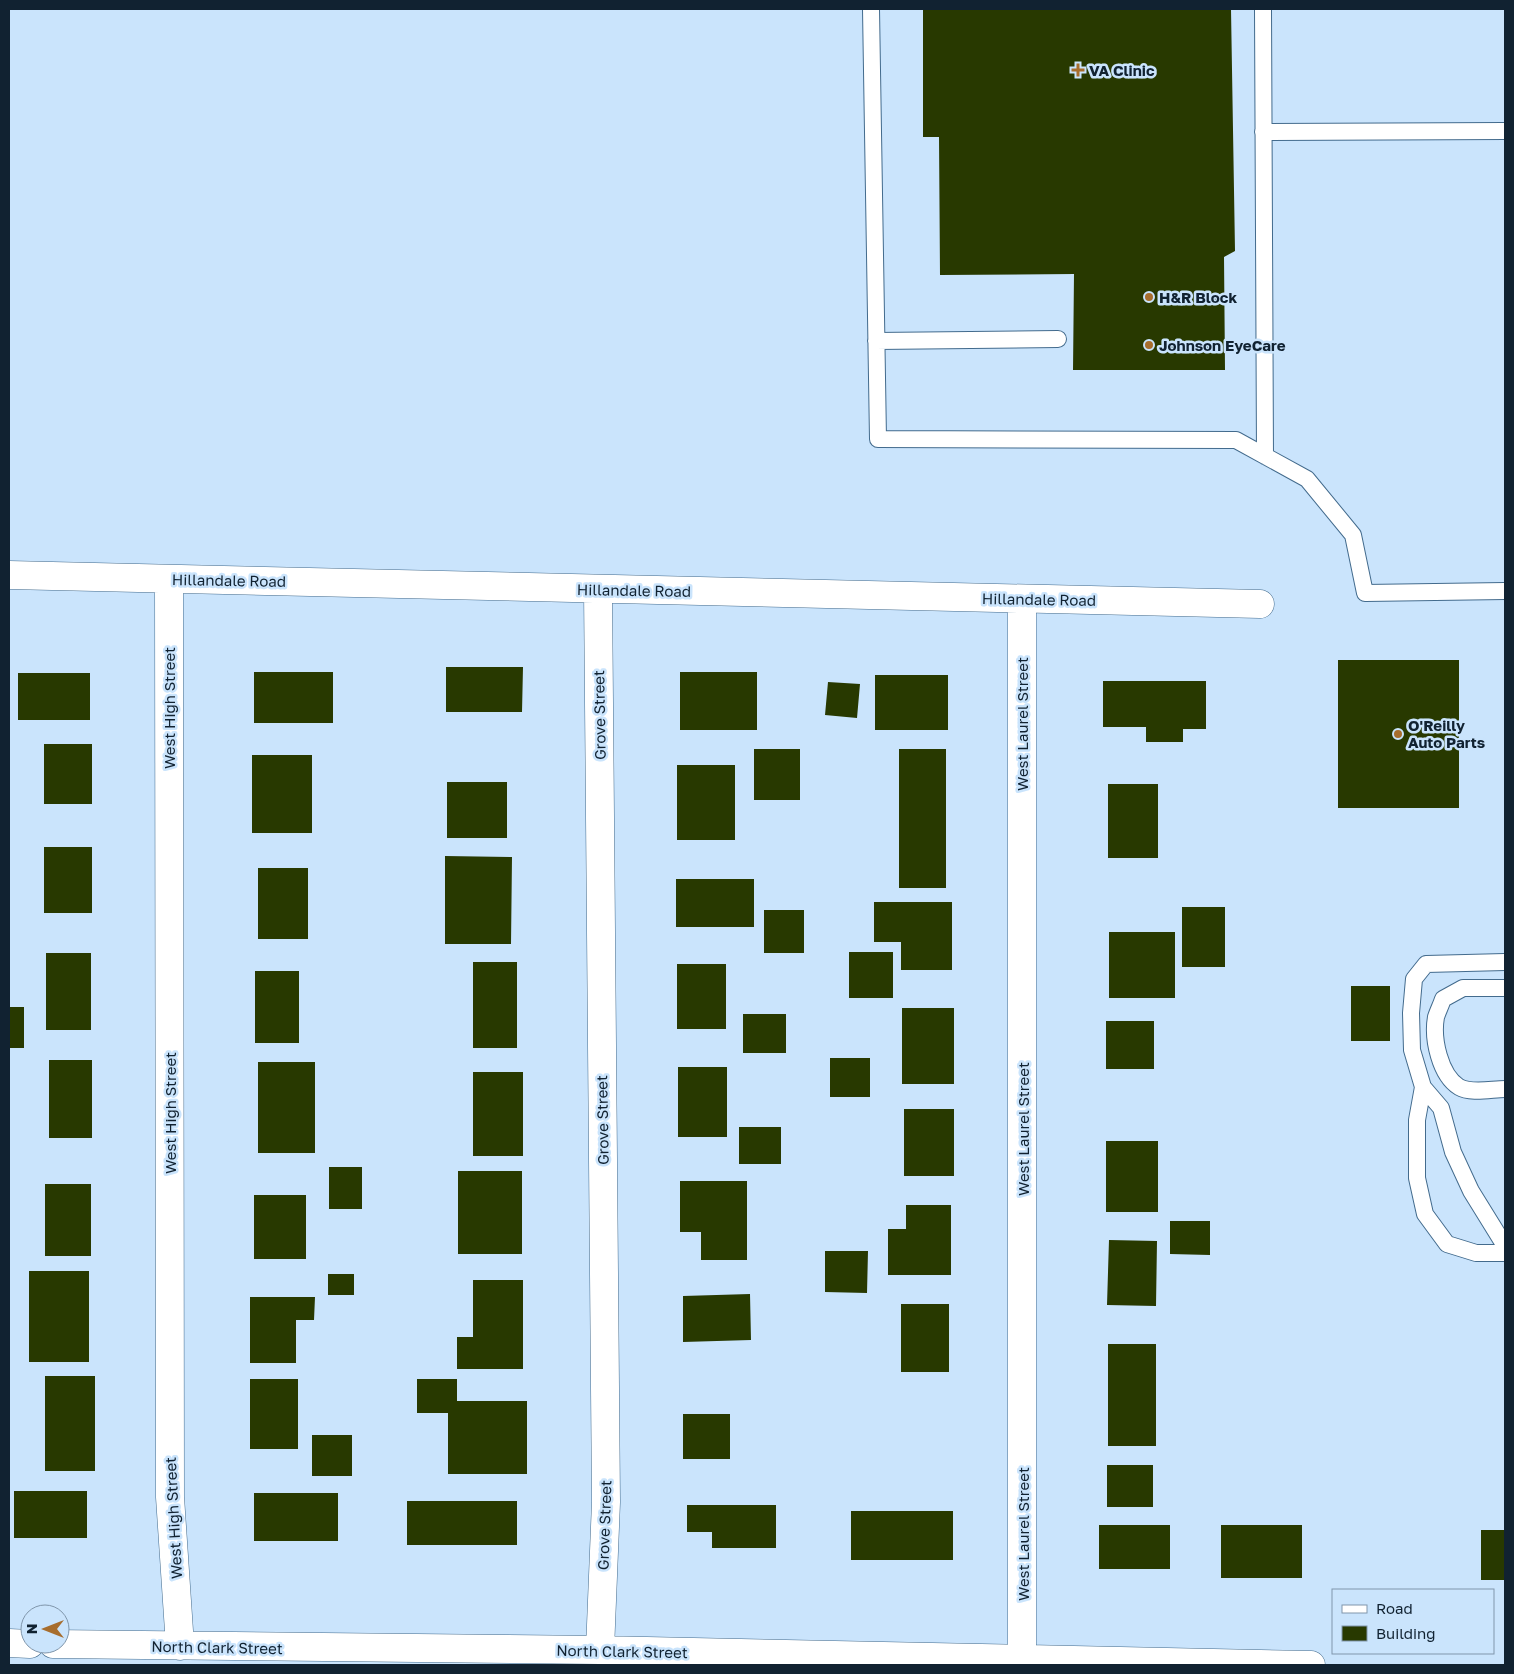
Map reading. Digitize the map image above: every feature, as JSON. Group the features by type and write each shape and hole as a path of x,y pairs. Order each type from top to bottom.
{"street":[{"name":"Hillandale Road","path":"9,575 1260,604"},
{"name":"West High Street","path":"168,579 170,1487 180,1646"},
{"name":"Grove Street","path":"598,589 606,1492 600,1650"},
{"name":"West Laurel Street","path":"1022,599 1022,1662"},
{"name":"North Clark Street","path":"70,1644 180,1646 406,1657 600,1650 1022,1662 1311,1665"}],"lane":[{"path":"870,9 878,439 1236,440 1306,479 1354,535 1365,593 1505,591"},
{"path":"1263,9 1265,456"},
{"path":"1263,132 1505,131"},
{"path":"876,342 1058,339"},
{"path":"1505,962 1426,964 1414,979 1411,1012 1412,1050 1423,1087 1441,1108 1453,1152 1470,1191 1505,1246"},
{"path":"1505,988 1463,988 1443,999 1436,1018 1436,1046 1445,1073 1460,1088 1471,1090 1505,1089"},
{"path":"1423,1087 1417,1120 1417,1178 1425,1214 1447,1244 1476,1253 1505,1253"}],"building":[{"path":"923,9 1231,9 1235,251 1224,257 1225,370 1073,370 1074,274 940,275 939,137 923,137"},
{"name":"O'Reilly Auto Parts","path":"1338,660 1459,660 1459,808 1338,808"},
{"path":"446,667 523,667 522,712 446,712"},
{"path":"254,672 333,672 333,723 254,723"},
{"path":"680,672 757,672 757,730 680,730"},
{"path":"18,673 90,673 90,720 18,720"},
{"path":"875,675 948,675 948,730 875,730"},
{"path":"1103,681 1206,681 1206,729 1183,729 1183,742 1146,742 1146,727 1103,727"},
{"path":"828,682 860,684 857,718 825,715"},
{"path":"44,744 92,744 92,804 44,804"},
{"path":"754,749 800,749 800,800 754,800"},
{"path":"899,749 946,749 946,888 899,888"},
{"path":"252,755 312,755 312,833 252,833"},
{"path":"677,765 735,765 735,840 677,840"},
{"path":"447,782 507,782 507,838 447,838"},
{"path":"1108,784 1158,784 1158,858 1108,858"},
{"path":"44,847 92,847 92,913 44,913"},
{"path":"445,856 512,857 511,944 445,944"},
{"path":"258,868 308,868 308,939 258,939"},
{"path":"676,879 754,879 754,927 676,927"},
{"path":"874,902 952,902 952,970 901,970 901,942 874,942"},
{"path":"1182,907 1225,907 1225,967 1182,967"},
{"path":"764,910 804,910 804,953 764,953"},
{"path":"1109,932 1175,932 1175,998 1109,998"},
{"path":"849,952 893,952 893,998 849,998"},
{"path":"46,953 91,953 91,1030 46,1030"},
{"path":"473,962 517,962 517,1048 473,1048"},
{"path":"677,964 726,964 726,1029 677,1029"},
{"path":"255,971 299,971 299,1043 255,1043"},
{"path":"1351,986 1390,986 1390,1041 1351,1041"},
{"path":"9,1007 24,1007 24,1048 9,1048"},
{"path":"902,1008 954,1008 954,1084 902,1084"},
{"path":"743,1014 786,1014 786,1053 743,1053"},
{"path":"1106,1021 1154,1021 1154,1069 1106,1069"},
{"path":"830,1058 870,1058 870,1097 830,1097"},
{"path":"49,1060 92,1060 92,1138 49,1138"},
{"path":"258,1062 315,1062 315,1153 258,1153"},
{"path":"678,1067 727,1067 727,1137 678,1137"},
{"path":"473,1072 523,1072 523,1156 473,1156"},
{"path":"904,1109 954,1109 954,1176 904,1176"},
{"path":"739,1127 781,1127 781,1164 739,1164"},
{"path":"1106,1141 1158,1141 1158,1212 1106,1212"},
{"path":"329,1167 362,1167 362,1209 329,1209"},
{"path":"458,1171 522,1171 522,1254 458,1254"},
{"path":"680,1181 747,1181 747,1260 701,1260 701,1232 680,1232"},
{"path":"45,1184 91,1184 91,1256 45,1256"},
{"path":"254,1195 306,1195 306,1259 254,1259"},
{"path":"906,1205 951,1205 951,1275 888,1275 888,1229 906,1229"},
{"path":"1170,1221 1210,1221 1210,1255 1170,1254"},
{"path":"1109,1240 1157,1241 1156,1306 1107,1305"},
{"path":"825,1251 868,1251 867,1293 825,1292"},
{"path":"29,1271 89,1271 89,1362 29,1362"},
{"path":"328,1274 354,1274 354,1295 328,1295"},
{"path":"473,1280 523,1280 523,1369 457,1369 457,1337 473,1337"},
{"path":"750,1294 751,1340 683,1342 683,1296"},
{"path":"250,1297 315,1297 314,1320 296,1320 296,1363 250,1363"},
{"path":"901,1304 949,1304 949,1372 901,1372"},
{"path":"1108,1344 1156,1344 1156,1446 1108,1446"},
{"path":"45,1376 95,1376 95,1471 45,1471"},
{"path":"250,1379 298,1379 298,1449 250,1449"},
{"path":"417,1379 457,1379 457,1401 527,1401 527,1474 448,1474 448,1413 417,1413"},
{"path":"683,1414 730,1414 730,1459 683,1459"},
{"path":"312,1435 352,1435 352,1476 312,1476"},
{"path":"1107,1465 1153,1465 1153,1507 1107,1507"},
{"path":"14,1491 87,1491 87,1538 14,1538"},
{"path":"254,1493 338,1493 338,1541 254,1541"},
{"path":"407,1501 517,1501 517,1545 407,1545"},
{"path":"687,1505 776,1505 776,1548 712,1548 712,1532 687,1532"},
{"path":"851,1511 953,1511 953,1560 851,1560"},
{"path":"1099,1525 1170,1525 1170,1569 1099,1569"},
{"path":"1221,1525 1302,1525 1302,1578 1221,1578"},
{"path":"1481,1530 1505,1530 1505,1580 1481,1580"}],"place":[{"name":"VA Clinic","path":"1078,70"},
{"name":"H&R Block","path":"1149,297"},
{"name":"Johnson EyeCare","path":"1149,345"},
{"name":"O'Reilly Auto Parts","path":"1398,734"}]}
